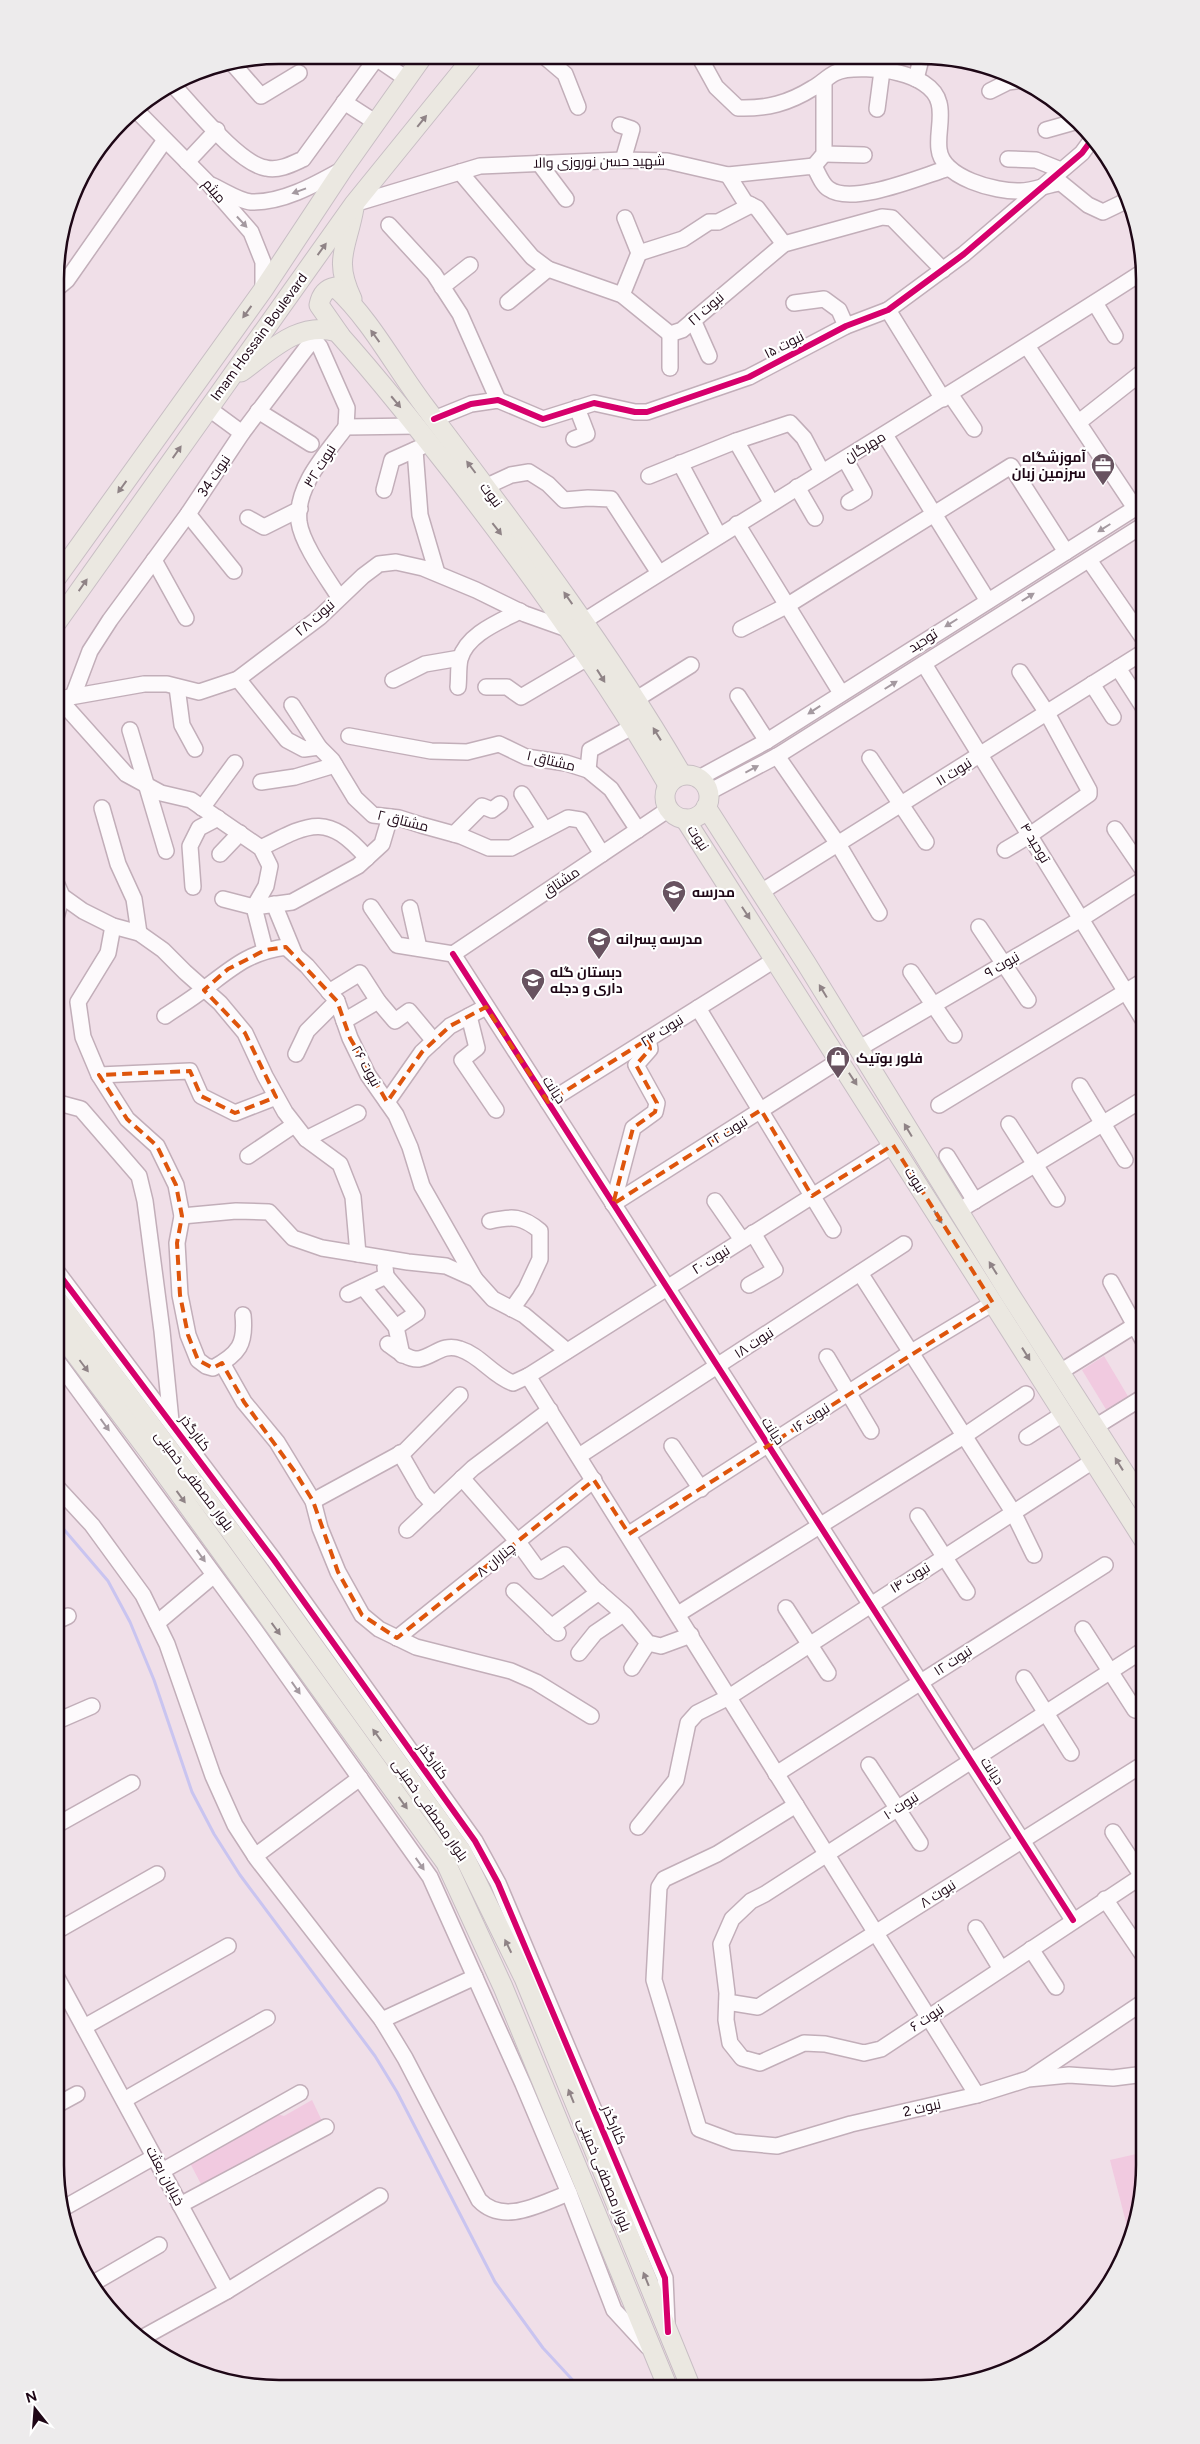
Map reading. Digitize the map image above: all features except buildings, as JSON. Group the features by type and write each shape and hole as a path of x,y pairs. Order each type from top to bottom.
{"main road":[{"name":"Imam Hossain Boulevard","path":"64,567 263,290 375,122 417,64"},
{"name":"Imam Hossain Boulevard","path":"64,612 225,383 354,204 468,64"},
{"path":"354,204 350,235 341,257 341,268 346,286 362,318"},
{"name":"نبوت","path":"685,781 632,727 589,657 577,626 485,487 362,318 335,287 328,288 321,296 319,305 342,338 416,426 422,446 577,626 635,700 685,781 761,892 958,1211 1001,1298 1063,1414 1136,1528"},
{"path":"225,383 273,346 302,332 310,329 325,328 337,332 342,338"},
{"path":"685,781 699,815 685,818 675,815 668,809 665,793 685,781"},
{"name":"نبوت","path":"685,818 893,1144 1001,1298 1060,1372 1136,1491"},
{"path":"840,1060 858,1049"},
{"name":"بلوار مصطفی خمینی","path":"64,1309 236,1537 462,1852 524,1978 688,2380"},
{"name":"بلوار مصطفی خمینی","path":"64,1339 156,1461 446,1863 503,1987 665,2380"}],"street":[{"path":"177,89 244,159 265,168 282,167 303,159 372,64"},
{"path":"387,64 407,79"},
{"path":"554,64 566,74 578,107"},
{"path":"703,64 716,87 738,108 762,109 790,101 836,72 864,64 882,71 898,73 924,82 939,102 938,150 950,168 961,177 1008,190 1022,191 1061,183 1088,205 1103,212 1123,203"},
{"path":"916,79 920,64"},
{"path":"237,68 262,96 299,72"},
{"path":"877,109 882,71"},
{"path":"824,81 824,154 814,166 827,188 838,194 869,194 950,168"},
{"path":"990,91 1008,82"},
{"path":"344,102 375,122"},
{"name":"میثم","path":"140,114 210,185 251,232 263,262 263,290"},
{"path":"1046,130 1069,123"},
{"path":"620,125 632,129 623,160"},
{"path":"187,162 216,130"},
{"path":"64,283 166,140"},
{"name":"نبوت ۱۵","path":"498,400 543,419 594,403 635,412 647,412 749,377 846,326 888,310 964,254 1082,152 1089,144"},
{"path":"824,154 864,155"},
{"path":"1008,159 1036,160 1061,170"},
{"name":"شهید حسن نوروزی والا","path":"354,204 480,166 623,160 667,161 728,175 814,166"},
{"path":"539,163 566,199"},
{"path":"210,185 250,202 281,197 313,186 343,169"},
{"path":"460,172 532,257 548,269 622,295 670,334 670,368"},
{"path":"728,175 745,202 757,208 784,244"},
{"path":"639,253 683,239 709,222 718,222 751,206"},
{"name":"نبوت ۲۱","path":"670,334 682,330 784,244 818,233 887,216 943,270"},
{"path":"622,295 639,253 625,218"},
{"path":"389,225 434,274 460,314 498,400 472,404 434,419"},
{"path":"442,287 470,265"},
{"path":"508,302 548,269"},
{"name":"مهرگان","path":"577,626 771,502 885,435 1136,276"},
{"path":"794,303 824,299 839,310 846,326"},
{"path":"1095,303 1116,336"},
{"path":"888,310 946,397 974,429"},
{"path":"693,320 709,356"},
{"name":"نبوت 34","path":"64,697 90,651 188,514 242,433 311,342 316,342 320,347 347,408 346,427"},
{"path":"1028,346 1079,422 1136,500"},
{"path":"1079,422 1136,377"},
{"path":"208,408 242,433"},
{"path":"574,438 587,434 576,408"},
{"path":"258,411 311,444"},
{"path":"649,476 736,441 790,424 804,438 822,472"},
{"path":"346,427 416,426"},
{"name":"نبوت ۳۲","path":"339,597 314,558 299,523 301,498 312,474 346,427"},
{"path":"885,435 933,516 988,601"},
{"path":"736,441 771,502"},
{"path":"384,490 392,460 422,446 420,515 437,574"},
{"path":"845,459 864,493 850,502"},
{"path":"680,464 719,536"},
{"path":"741,629 788,605 1011,466 1066,552"},
{"path":"485,487 511,475 529,472 548,484 564,500 612,499 659,573"},
{"path":"797,487 815,518"},
{"name":"توحید","path":"685,781 767,741 1136,508"},
{"path":"248,518 264,527 300,509"},
{"path":"188,514 234,572"},
{"path":"737,524 841,693"},
{"name":"توحید","path":"685,781 778,756 1136,530"},
{"path":"154,560 186,618"},
{"path":"1089,560 1136,628"},
{"name":"نبوت ۲۸","path":"64,699 144,684 167,684 199,692 238,679 320,616 339,597 379,564 396,562 423,568 520,612 577,626"},
{"path":"458,687 460,658 472,640 493,625 520,612"},
{"path":"969,612 978,628"},
{"path":"486,687 507,687 521,697 589,657"},
{"name":"نبوت ۱۱","path":"761,892 1136,657"},
{"path":"393,680 425,664 460,658"},
{"name":"توحید ۴","path":"924,664 1136,1008"},
{"path":"635,700 691,665"},
{"path":"1118,668 1136,696"},
{"path":"1005,850 1089,794 1088,786 1047,713 1020,672"},
{"path":"238,679 287,740 304,749 319,747"},
{"path":"1092,684 1113,717"},
{"path":"177,687 182,725 195,749"},
{"path":"738,696 767,741"},
{"path":"64,700 126,774 161,793 191,800 261,848 270,866 266,886 254,907 265,950"},
{"name":"مشتاق ۲","path":"292,706 319,747 335,764 355,798 373,815 390,817 454,834 489,848 511,848 568,818 581,820 602,854"},
{"path":"588,770 590,750 632,727"},
{"path":"130,730 166,851"},
{"name":"مشتاق ۱","path":"349,736 440,751 467,752 499,744 526,757 566,763 588,770 611,789 638,830"},
{"path":"778,756 838,844 879,913"},
{"path":"870,758 926,842"},
{"path":"202,808 235,763"},
{"path":"261,782 295,777 335,764"},
{"path":"522,794 545,830"},
{"path":"454,834 482,806 492,810 500,804"},
{"path":"102,808 118,864 134,899 139,933"},
{"name":"مشتاق","path":"452,954 668,809"},
{"path":"223,899 254,907 292,902 341,876 367,858 382,844 390,817"},
{"path":"193,887 190,846 199,828 218,818"},
{"path":"261,848 301,828 332,828 351,840 367,858"},
{"path":"1115,829 1136,860"},
{"path":"220,854 240,833"},
{"name":"نبوت ۹","path":"858,1049 1081,919 1136,884"},
{"path":"64,897 83,911 113,926 139,933 163,950 220,1003 245,1033 276,1097 294,1125 306,1139 340,1164 353,1197 358,1254"},
{"path":"274,904 295,955"},
{"path":"371,907 397,945 452,954"},
{"path":"410,908 419,948"},
{"path":"113,926 108,953 78,1002 83,1037 99,1075 127,1120 157,1146 176,1185 182,1216 178,1251 180,1295 194,1354 206,1366 214,1368 232,1358 238,1349 244,1332 243,1315"},
{"path":"979,927 1028,1000"},
{"path":"165,1016 204,990 228,969 265,950 286,947 295,955"},
{"name":"دیانت","path":"452,954 1073,1920"},
{"name":"نبوت ۲۶","path":"295,955 333,996 368,1075 396,1115 410,1147 422,1186 475,1279"},
{"name":"نبوت ۲۴","path":"548,1102 776,959"},
{"path":"911,972 932,1006 954,1035"},
{"path":"296,1054 307,1031 333,996 360,973 378,1001 396,1021 409,1011 434,1041"},
{"path":"939,1105 1136,985"},
{"path":"344,1021 378,1001"},
{"path":"387,1102 422,1052 450,1026 486,1007"},
{"path":"698,1008 833,1230"},
{"path":"469,1016 477,1048 462,1060 496,1110"},
{"path":"613,1204 633,1128 655,1112 657,1103 636,1064 650,1049 648,1039"},
{"name":"نبوت ۲۲","path":"613,1204 840,1060"},
{"path":"99,1075 190,1071 201,1096 235,1113 276,1097"},
{"path":"1080,1086 1124,1160"},
{"path":"958,1211 1136,1103"},
{"path":"64,1104 81,1109 139,1176 145,1201 162,1331 171,1421"},
{"path":"306,1139 358,1113"},
{"path":"1009,1124 1057,1199"},
{"path":"248,1156 294,1125"},
{"name":"نبوت ۲۰","path":"528,1376 893,1144"},
{"path":"947,1156 975,1200"},
{"path":"715,1201 775,1270 749,1285"},
{"path":"182,1216 236,1211 269,1212 293,1238 322,1248 446,1266 475,1279 493,1299 524,1315 567,1351"},
{"path":"490,1221 505,1218 526,1218 540,1231 540,1259 526,1289 512,1309"},
{"name":"نبوت ۱۸","path":"579,1456 904,1244"},
{"path":"384,1258 386,1276 418,1313 396,1327"},
{"path":"860,1273 1013,1512 1034,1555"},
{"path":"348,1294 386,1276"},
{"name":"کنارگذر","path":"64,1281 274,1560 476,1841 498,1884 665,2278 668,2332"},
{"path":"1111,1282 1136,1318"},
{"path":"363,1287 396,1327 402,1354"},
{"name":"نبوت ۱۶","path":"629,1534 910,1353 1001,1298"},
{"path":"1060,1372 1136,1324"},
{"path":"388,1344 402,1354 419,1359 443,1348 462,1349 502,1379 513,1383 528,1376 629,1534 927,2018 977,2095"},
{"path":"826,1357 850,1392 872,1431"},
{"path":"222,1363 244,1402 276,1442 313,1501 320,1528 338,1572 362,1615 379,1630 416,1647 511,1670 536,1682 591,1716"},
{"path":"64,1370 214,1574 430,1877 569,2193 614,2310 656,2356"},
{"path":"678,1614 964,1436 1026,1394"},
{"path":"313,1501 400,1453 460,1395"},
{"path":"1095,1427 1136,1402"},
{"path":"407,1530 462,1478 550,1410"},
{"path":"1027,1437 1063,1414"},
{"path":"672,1446 701,1489"},
{"path":"400,1453 423,1493 434,1505"},
{"name":"نبوت ۱۴","path":"638,1828 676,1780 688,1723 696,1713 729,1697 808,1644 1093,1462"},
{"path":"462,1478 518,1542 539,1571 565,1556 623,1614 648,1643 661,1646 691,1635"},
{"name":"چناران ۸","path":"397,1638 594,1480"},
{"path":"64,1495 92,1525 143,1595 167,1644 212,1776 235,1824 255,1856 382,2020 405,2058 479,2200 487,2208 500,2212 516,2212 569,2193"},
{"path":"918,1516 968,1592"},
{"name":"نبوت ۱۲","path":"776,1774 1104,1565"},
{"path":"157,1624 214,1574"},
{"path":"514,1591 555,1630 599,1592"},
{"path":"786,1608 828,1673"},
{"path":"579,1653 595,1633 623,1614"},
{"path":"1083,1629 1135,1710"},
{"path":"632,1668 648,1643"},
{"name":"نبوت ۱۰","path":"727,2002 721,1944 732,1919 751,1901 765,1894 1136,1655"},
{"path":"1024,1678 1071,1753"},
{"path":"64,1718 92,1706"},
{"path":"869,1766 920,1843"},
{"name":"نبوت ۸","path":"727,2002 758,2007 1136,1769"},
{"path":"255,1856 360,1778"},
{"path":"64,1821 132,1783"},
{"name":"نبوت 2","path":"796,1805 717,1854 664,1879 659,1887 654,1980 697,2126 702,2130 734,2142 777,2146 852,2124 977,2095 1028,2079 1069,2075 1113,2078 1136,2075"},
{"path":"1113,1832 1136,1865"},
{"path":"64,1927 157,1874"},
{"name":"نبوت ۶","path":"727,2002 726,2020 730,2043 742,2058 760,2063 804,2043 825,2044 864,2053 881,2049 1136,1879"},
{"path":"1105,1899 1136,1945"},
{"path":"976,1928 1001,1969"},
{"path":"84,2027 228,1946"},
{"path":"1031,1949 1056,1987"},
{"path":"382,2020 475,1977"},
{"name":"خیابان بعثت","path":"64,1990 227,2291"},
{"path":"1028,2079 1136,2007"},
{"path":"124,2100 267,2018"},
{"path":"162,2171 300,2093"},
{"path":"64,2101 77,2094"},
{"path":"180,2205 326,2126"},
{"path":"68,2206 154,2157"},
{"path":"147,2335 227,2291 380,2196"},
{"path":"97,2281 158,2245"}],"highlighted area":[{"path":"286,947 337,1001 350,1038 387,1102 422,1052 450,1026 486,1007 548,1102 648,1039 650,1049 636,1065 657,1103 655,1112 633,1128 613,1204 761,1110 812,1196 893,1145 993,1303 629,1534 594,1480 397,1638 362,1615 338,1572 313,1501 295,1472 244,1402 222,1363 213,1368 198,1360 188,1335 180,1295 177,1243 182,1216 176,1185 157,1146 127,1119 99,1075 190,1071 201,1096 235,1113 276,1097 245,1033 204,990 228,969 265,950"}],"shaded area":[{"path":"1104,1356 1129,1398 1107,1411 1082,1370"},
{"path":"312,2100 323,2123 203,2188 190,2163 277,2114 284,2116"},
{"path":"1136,2154 1136,2180 1127,2227 1110,2160"}],"waterway":[{"path":"64,1530 108,1581 130,1622 154,1680 192,1792 214,1834 240,1875 375,2056 397,2092 495,2282 543,2348 573,2380"}],"cycle path":[{"path":"434,419 471,404 498,400 543,419 594,403 635,412 647,412 749,377 846,326 888,310 964,254 1082,153 1089,144"},
{"path":"453,954 1073,1920"},
{"path":"64,1281 274,1560 475,1841 498,1883 665,2278 668,2332"}],"place":[{"name":"آموزشگاه سرزمین زبان","path":"1103,486"},
{"name":"مدرسه","path":"674,913"},
{"name":"مدرسه پسرانه","path":"599,960"},
{"name":"دبستان گله داری و دجله","path":"533,1001"},
{"name":"فلور بوتیک","path":"838,1079"}]}
